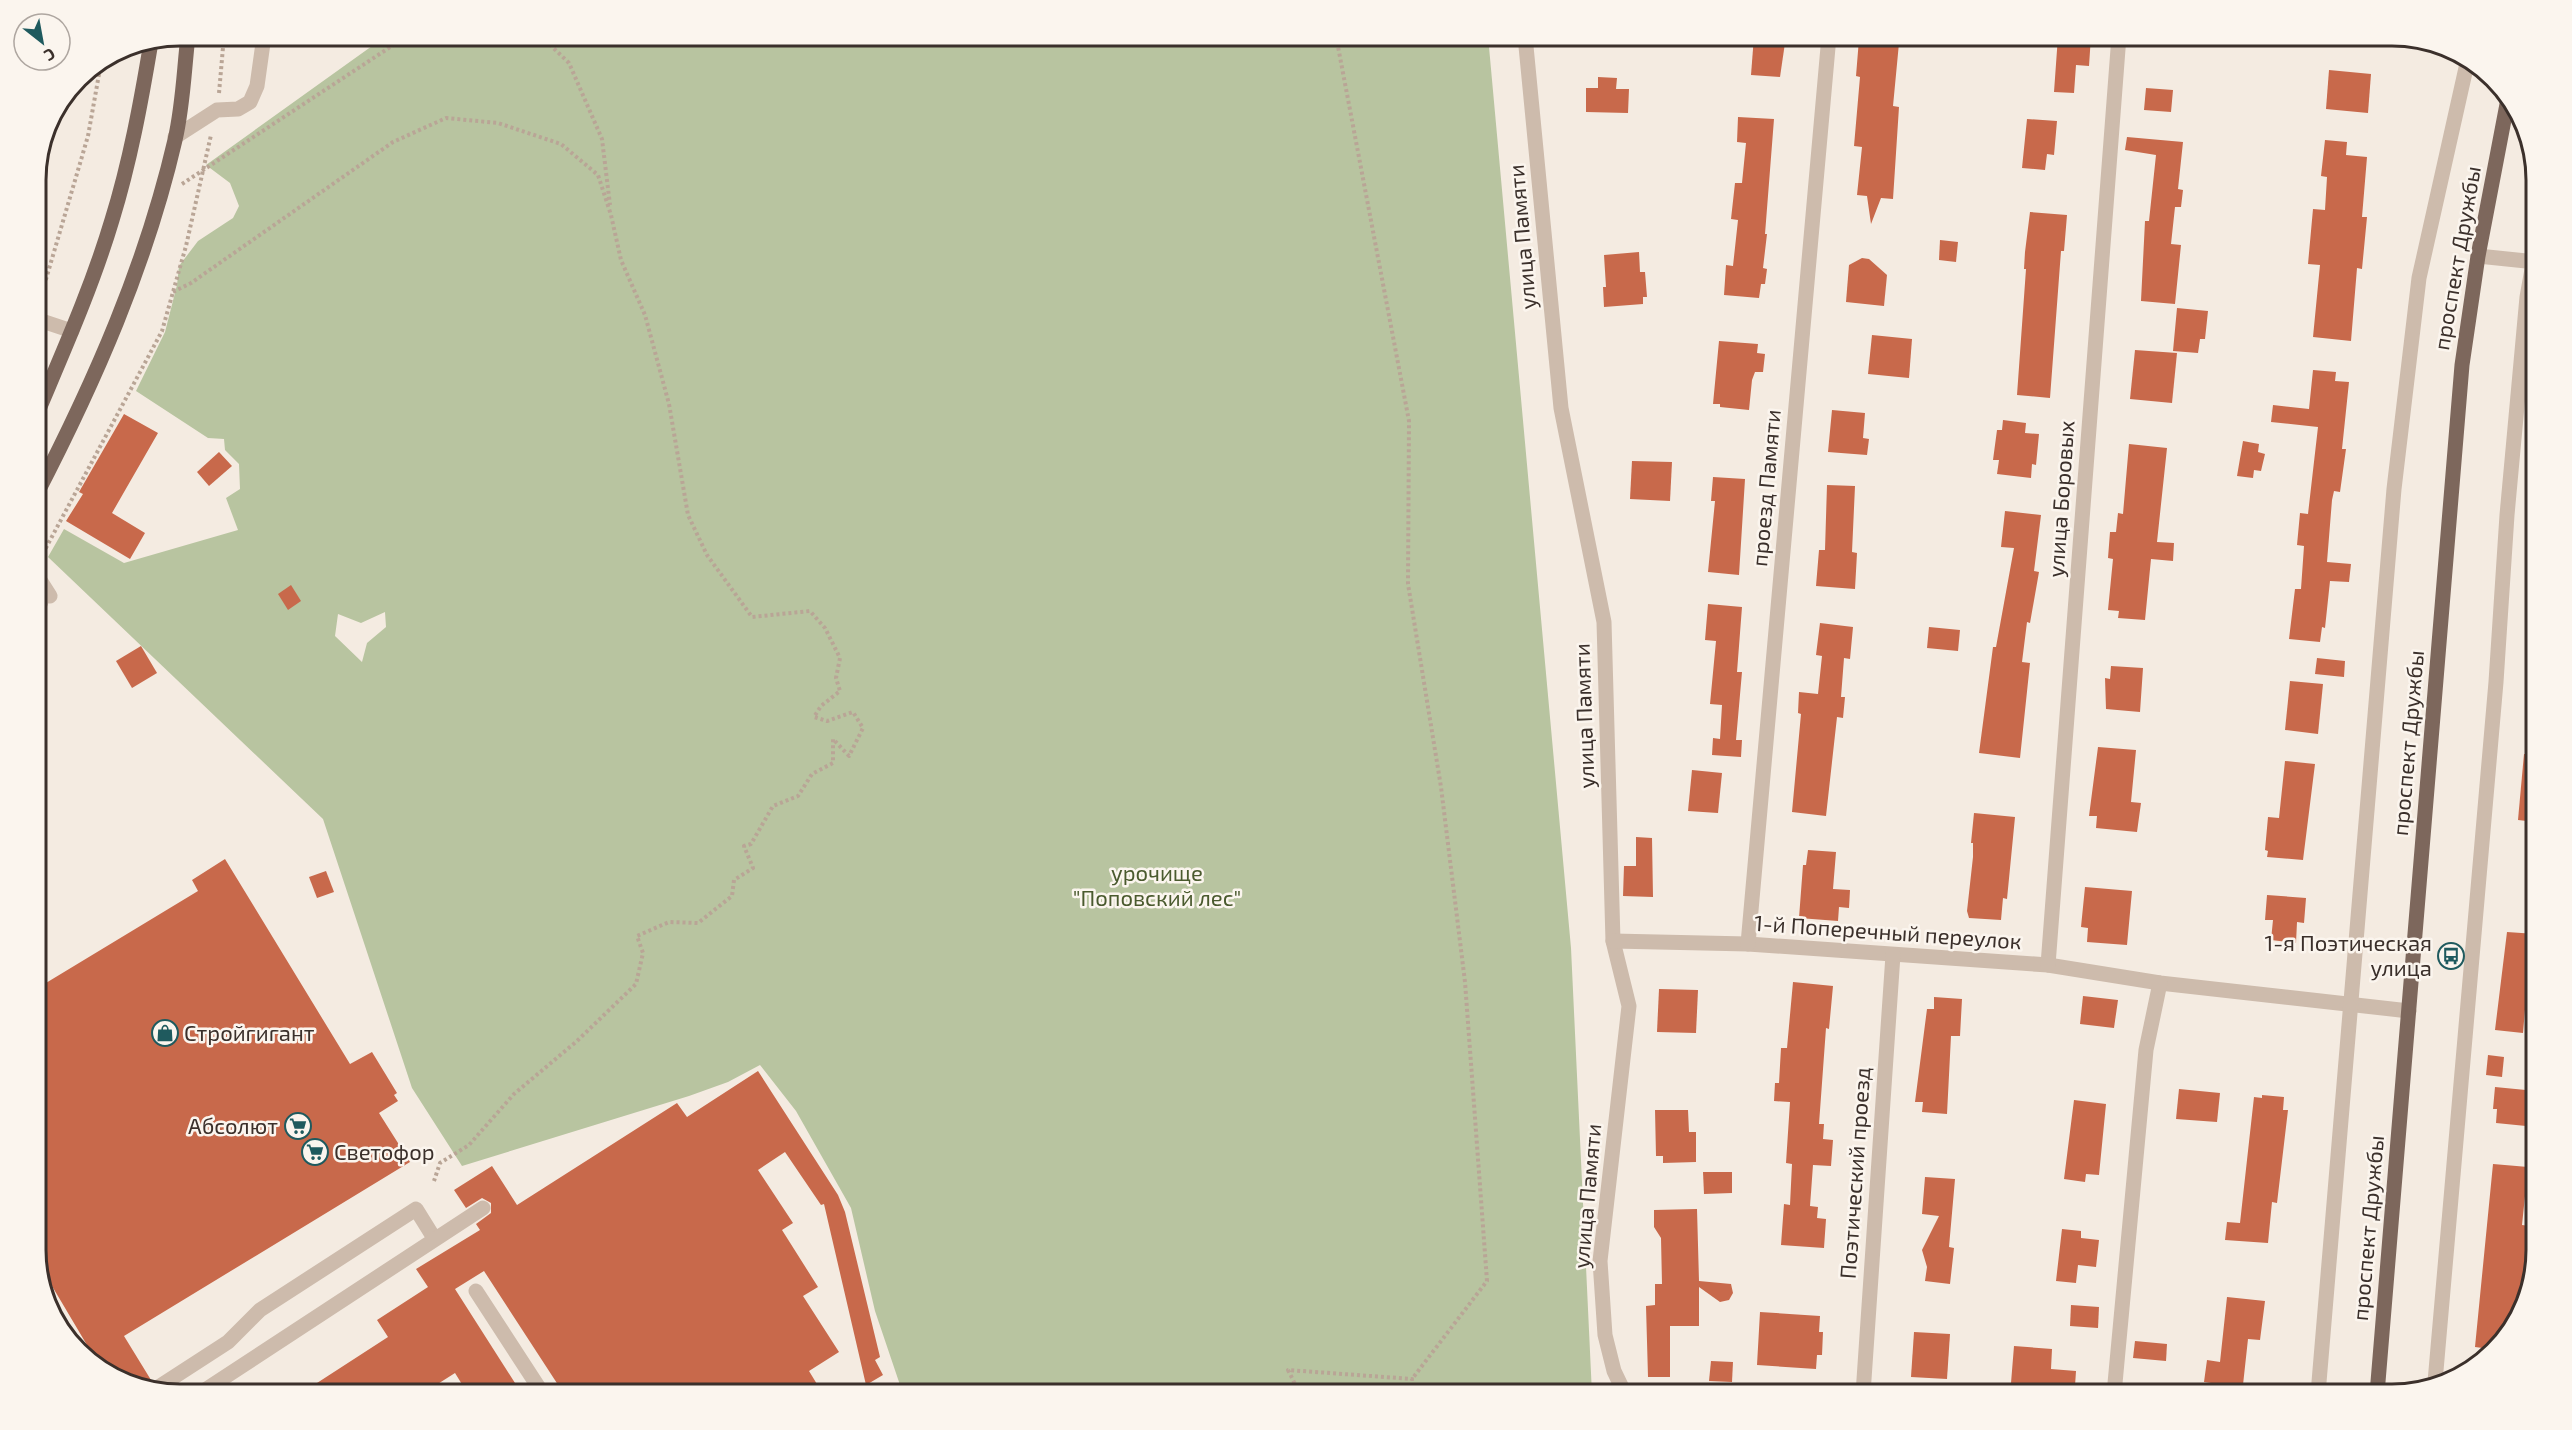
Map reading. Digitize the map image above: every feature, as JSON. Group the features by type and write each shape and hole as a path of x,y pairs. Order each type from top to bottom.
{"main road":[{"path":"47,474 77,417 118,322 151,232 176,137 187,46"},
{"path":"47,390 72,331 112,221 136,129 150,50"},
{"name":"проспект Дружбы","path":"2378,1384 2462,365 2478,256 2506,110"}],"street":[{"path":"176,137 217,110 238,109 250,102 257,87 263,46"},
{"name":"улица Памяти","path":"1526,46 1561,408 1604,622 1613,941 1629,1005 1600,1261 1605,1335 1614,1371 1620,1384"},
{"name":"проезд Памяти","path":"1748,944 1828,46"},
{"name":"улица Боровых","path":"2048,965 2118,46"},
{"path":"2319,1384 2394,489 2419,278 2466,69"},
{"path":"2478,256 2525,257"},
{"path":"2436,1376 2525,317"},
{"path":"47,323 72,331"},
{"name":"1-й Поперечный переулок","path":"1613,941 1748,944 2048,965 2160,984 2409,1011"},
{"name":"Поэтический проезд","path":"1864,1384 1893,955"},
{"path":"2115,1384 2146,1050 2160,984"},
{"path":"214,1384 483,1208"},
{"path":"166,1382 228,1341 260,1310 416,1209 434,1238"},
{"path":"476,1291 536,1384"}],"path":[{"path":"47,544 162,330 186,246 217,110 223,46"},
{"path":"160,196 202,172 392,46"},
{"path":"434,1181 440,1163 469,1145 514,1094 577,1041 636,984 642,953 637,936 669,922 698,923 732,896 734,880 753,868 744,846 751,844 773,806 798,796 812,774 833,763 833,739 849,756 863,728 853,712 827,721 814,717 821,706 840,691 836,678 840,658 825,628 810,611 752,618 707,555 688,515 669,404 645,315 621,260 612,215 602,139 569,63 551,46"},
{"path":"1338,46 1409,420 1408,584 1441,787 1465,982 1487,1281 1412,1379 1411,1384"},
{"path":"47,276 88,136 99,74"},
{"path":"173,292 191,283 393,142 446,118 498,123 561,144 598,175 612,215"},
{"path":"1295,1384 1288,1370 1412,1379"}],"green space":[{"name":"урочище \"Поповский лес\"","path":"372,46 1489,46 1571,948 1592,1384 899,1384 875,1311 851,1208 796,1111 760,1065 728,1082 689,1096 462,1166 412,1088 323,819 48,557 64,529 124,563 238,530 226,498 240,489 239,464 225,450 224,439 208,438 136,391 165,332 177,285 179,266 198,241 233,218 239,206 230,183 206,165","holes":["385,612 386,627 367,643 362,662 335,636 338,614 361,623"]}],"building":[{"path":"1753,46 1785,46 1780,77 1751,75"},
{"path":"1858,46 1899,46 1893,106 1899,107 1893,199 1881,198 1871,224 1867,196 1857,195 1862,147 1854,146 1860,77 1856,76"},
{"path":"2057,46 2090,46 2089,66 2076,65 2074,93 2054,92"},
{"path":"2329,70 2371,74 2368,113 2326,109"},
{"path":"1598,77 1617,78 1616,89 1629,89 1628,113 1586,112 1586,88 1598,88"},
{"path":"2146,88 2173,90 2171,112 2144,110"},
{"path":"1738,117 1774,119 1763,268 1767,269 1765,284 1761,284 1759,298 1724,295 1726,265 1733,266 1738,220 1731,219 1735,183 1742,183 1746,143 1737,142"},
{"path":"2027,119 2057,121 2054,155 2047,154 2045,170 2022,168"},
{"path":"2127,137 2183,142 2178,189 2183,190 2181,207 2175,207 2171,244 2181,245 2175,304 2141,301 2145,221 2149,221 2156,155 2125,150"},
{"path":"2325,140 2347,142 2346,155 2367,157 2362,217 2367,217 2362,269 2357,268 2351,341 2313,337 2320,265 2308,264 2313,209 2325,210 2327,177 2321,176"},
{"path":"2030,212 2067,215 2064,251 2061,251 2050,398 2017,395 2026,269 2024,269 2025,252"},
{"path":"1940,240 1958,242 1956,262 1939,260"},
{"path":"1639,252 1640,272 1645,272 1647,297 1643,297 1643,304 1604,307 1603,287 1606,287 1604,255"},
{"path":"1862,258 1869,259 1887,275 1884,306 1846,302 1849,265"},
{"path":"2177,308 2208,311 2205,339 2200,339 2198,353 2173,351"},
{"path":"1872,335 1912,339 1909,378 1868,374"},
{"path":"1719,341 1758,344 1757,353 1765,354 1763,372 1755,372 1752,380 1749,410 1720,407 1720,404 1713,404"},
{"path":"2135,350 2177,353 2172,403 2130,399"},
{"path":"2313,370 2336,372 2335,381 2349,382 2342,449 2346,449 2340,492 2334,491 2332,500 2327,562 2351,564 2349,582 2330,581 2325,628 2322,627 2320,642 2289,639 2295,589 2301,589 2304,546 2297,545 2300,513 2308,514 2318,427 2271,422 2273,405 2309,409"},
{"path":"1832,410 1865,413 1863,438 1869,439 1867,455 1828,452"},
{"path":"124,414 158,433 112,513 145,533 130,559 66,521 83,494 79,492"},
{"path":"2003,420 2026,423 2025,433 2039,434 2036,465 2032,464 2031,478 1997,474 1999,460 1993,460 1997,430 2002,430"},
{"path":"2243,441 2259,444 2258,452 2265,454 2261,471 2254,470 2253,478 2237,476"},
{"path":"2129,444 2167,448 2157,542 2174,543 2173,561 2151,559 2145,620 2118,618 2119,611 2108,610 2113,559 2108,558 2110,532 2116,532 2118,513 2123,514"},
{"path":"219,452 232,466 209,486 197,472"},
{"path":"1632,461 1672,462 1670,501 1630,499"},
{"path":"1713,477 1745,479 1739,575 1708,572 1715,501 1711,501"},
{"path":"1827,485 1855,486 1852,552 1857,553 1855,589 1816,586 1819,550 1825,550"},
{"path":"2005,511 2041,515 2034,571 2039,572 2030,623 2027,622 2022,662 2030,663 2020,758 1979,753 1993,647 1996,647 2014,548 2001,547"},
{"path":"291,585 301,601 288,610 278,594"},
{"path":"1708,604 1742,607 1737,672 1742,672 1736,740 1742,740 1741,757 1712,755 1713,738 1720,739 1722,705 1710,704 1716,641 1705,640"},
{"path":"1820,623 1853,627 1850,659 1844,658 1841,697 1845,697 1843,718 1837,717 1826,816 1792,812 1801,714 1798,713 1799,692 1818,694 1822,656 1816,655"},
{"path":"1929,627 1960,630 1958,651 1927,648"},
{"path":"141,646 157,673 132,688 116,661"},
{"path":"2317,658 2345,661 2344,677 2315,674"},
{"path":"2111,666 2143,668 2140,712 2106,709 2105,678 2110,679"},
{"path":"2290,681 2323,684 2318,734 2285,730"},
{"path":"2098,747 2136,750 2131,802 2141,803 2137,832 2096,828 2097,816 2089,816"},
{"path":"2524,754 2526,754 2526,821 2518,820"},
{"path":"2285,761 2315,764 2303,860 2267,857 2268,851 2265,850 2268,817 2279,818"},
{"path":"1692,770 1722,773 1718,813 1688,811"},
{"path":"1974,813 2015,817 2007,899 2003,898 2001,920 1969,918 1967,911 1973,857 1973,843 1971,843"},
{"path":"1636,837 1652,838 1653,897 1623,896 1624,866 1636,866"},
{"path":"1808,850 1836,852 1833,889 1850,890 1849,908 1839,907 1838,921 1799,918 1803,865 1806,865"},
{"path":"225,859 350,1064 372,1052 397,1093 394,1095 398,1101 379,1113 410,1162 124,1336 151,1380 113,1366 87,1345 52,1286 49,1276 47,1259 47,982 198,891 192,880"},
{"path":"326,871 334,892 317,898 309,877"},
{"path":"2085,887 2132,891 2127,945 2087,942 2088,928 2081,927"},
{"path":"2267,895 2306,898 2304,923 2297,922 2296,943 2271,940 2273,920 2265,920"},
{"path":"2507,932 2526,933 2526,1000 2523,1033 2495,1030"},
{"path":"1793,982 1833,986 1829,1029 1826,1028 1819,1124 1824,1124 1823,1139 1833,1140 1831,1166 1813,1165 1810,1206 1818,1207 1817,1218 1826,1219 1824,1248 1781,1245 1784,1204 1790,1205 1792,1164 1786,1163 1790,1102 1774,1101 1775,1083 1779,1083 1781,1048 1787,1048"},
{"path":"1659,989 1698,990 1696,1033 1657,1032"},
{"path":"2083,996 2118,1000 2114,1028 2080,1024"},
{"path":"1934,997 1962,999 1960,1036 1951,1036 1947,1114 1922,1112 1923,1102 1915,1102 1927,1009 1934,1009"},
{"path":"2488,1055 2504,1057 2502,1077 2486,1075"},
{"path":"758,1071 838,1195 845,1212 880,1357 875,1360 883,1375 866,1384 824,1204 821,1205 785,1152 758,1170 793,1223 782,1230 818,1287 803,1296 839,1352 809,1371 817,1384 557,1384 484,1271 455,1289 516,1384 462,1384 455,1373 438,1384 315,1384 388,1337 377,1320 428,1287 416,1269 480,1230 476,1224 491,1213 491,1203 482,1198 466,1208 454,1190 492,1166 517,1205 677,1103 687,1117"},
{"path":"2495,1087 2526,1090 2526,1126 2496,1123 2497,1109 2493,1109"},
{"path":"2179,1089 2220,1093 2217,1122 2176,1119"},
{"path":"2262,1095 2284,1097 2283,1110 2288,1110 2277,1203 2272,1202 2268,1243 2225,1240 2227,1222 2240,1223 2254,1097 2262,1098"},
{"path":"2074,1100 2106,1104 2099,1175 2086,1174 2085,1182 2064,1179"},
{"path":"1655,1110 1688,1110 1689,1132 1696,1132 1696,1162 1663,1163 1663,1156 1656,1156"},
{"path":"2493,1164 2526,1167 2522,1225 2526,1225 2526,1250 2521,1284 2508,1317 2498,1331 2482,1348 2475,1347"},
{"path":"1703,1172 1732,1172 1732,1193 1704,1194"},
{"path":"1925,1177 1955,1179 1949,1247 1954,1248 1950,1284 1925,1281 1927,1267 1922,1250 1939,1216 1922,1214"},
{"path":"1697,1209 1699,1281 1731,1284 1733,1293 1729,1300 1720,1302 1699,1287 1699,1326 1670,1326 1670,1377 1648,1377 1646,1306 1655,1305 1655,1284 1662,1284 1661,1238 1654,1227 1654,1210"},
{"path":"2062,1229 2081,1231 2081,1238 2099,1240 2096,1267 2078,1265 2076,1283 2056,1281"},
{"path":"2227,1297 2265,1301 2260,1340 2248,1339 2243,1384 2204,1382 2207,1360 2220,1362"},
{"path":"2071,1305 2099,1307 2098,1328 2070,1326"},
{"path":"1760,1312 1820,1316 1819,1332 1823,1332 1822,1355 1817,1355 1816,1369 1757,1365"},
{"path":"1914,1332 1950,1334 1947,1379 1911,1377"},
{"path":"2135,1341 2167,1344 2166,1361 2133,1358"},
{"path":"2014,1346 2052,1349 2051,1369 2076,1371 2075,1384 2011,1383"},
{"path":"1711,1361 1733,1362 1732,1382 1709,1381"}],"place":[{"name":"1-я Поэтическая улица","path":"2451,956"},
{"name":"Стройгигант","path":"165,1033"},
{"name":"Абсолют","path":"298,1126"},
{"name":"Светофор","path":"315,1152"}]}
